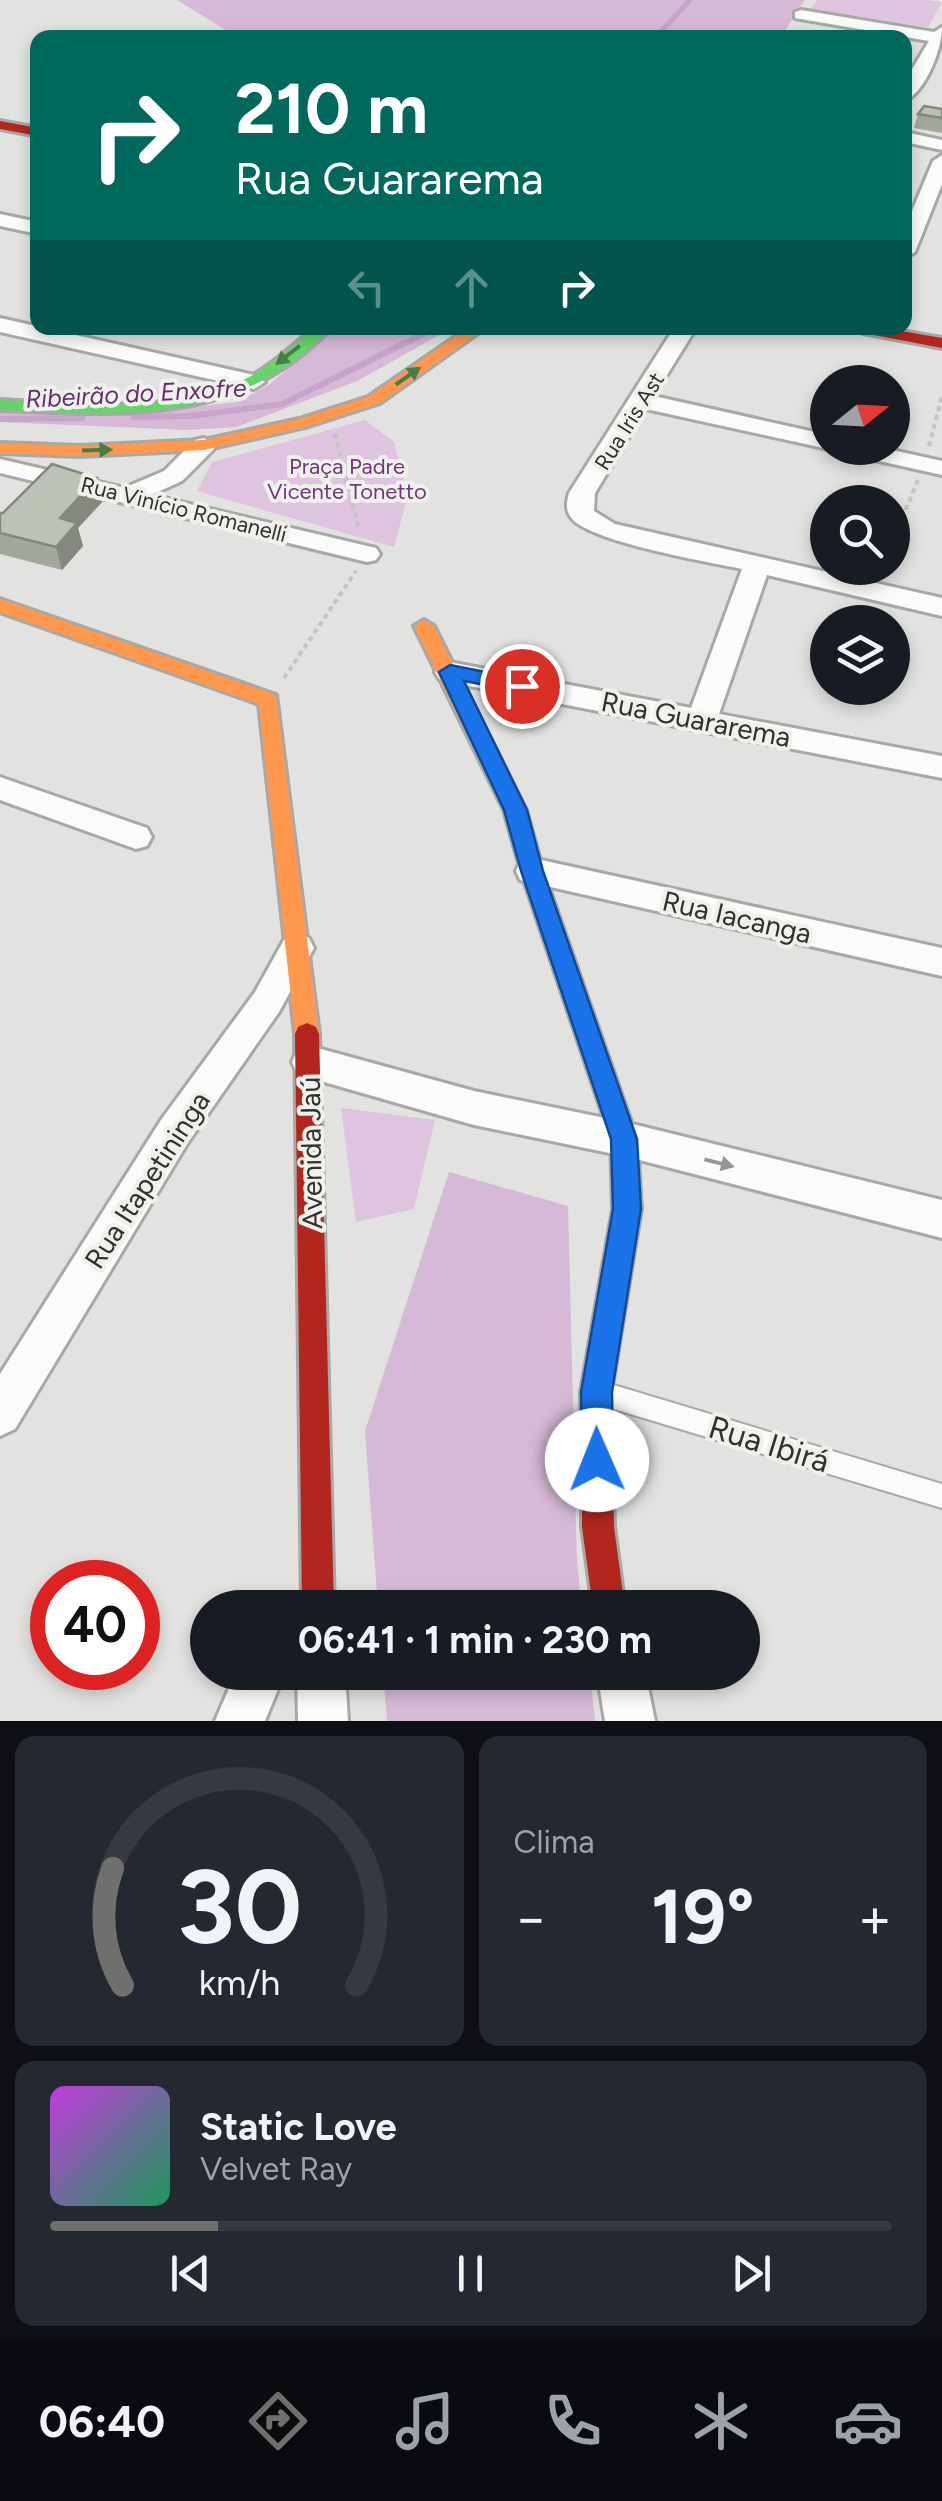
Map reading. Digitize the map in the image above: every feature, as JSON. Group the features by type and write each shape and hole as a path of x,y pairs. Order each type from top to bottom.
{"street":[{"path":"801,15 901,30"},
{"path":"912,32 941,36 916,80"},
{"path":"0,125 30,131"},
{"path":"912,138 942,144"},
{"path":"912,235 942,161"},
{"path":"0,220 30,226"},
{"path":"0,325 30,332"},
{"path":"45,335 254,382"},
{"path":"0,405 153,406 223,393 254,382 314,335"},
{"path":"0,448 80,451 204,446 332,416 374,400 467,335"},
{"name":"Rua Iris Ast","path":"681,335 582,493 579,506 582,515 606,530 756,567"},
{"path":"904,335 942,343"},
{"path":"643,401 810,438"},
{"path":"129,495 173,476 204,446"},
{"path":"910,461 942,468"},
{"name":"Rua Vinício Romanelli","path":"0,466 367,554"},
{"path":"702,720 756,567 942,607"},
{"name":"Avenida Jaú","path":"0,605 269,700 310,1062 317,1590"},
{"path":"424,626 516,810 532,871 624,1139 627,1209 596,1392 598,1527 606,1590"},
{"name":"Rua Guararema","path":"450,672 942,767"},
{"path":"0,788 136,837"},
{"name":"Rua Iacanga","path":"532,871 942,962"},
{"name":"Rua Itapetininga","path":"0,1414 174,1132 268,1002 297,948"},
{"path":"310,1062 474,1108 624,1139 942,1219"},
{"path":"297,1590 316,1539"},
{"path":"240,1721 254,1690"},
{"path":"322,1690 323,1721"},
{"path":"624,1690 630,1721"}],"lane":[{"name":"Rua Ibirá","path":"596,1392 942,1496"}],"green space":[{"path":"817,0 942,2 928,27 811,9"},
{"name":"Praça Padre Vicente Tonetto","path":"365,420 394,442 408,494 394,547 197,491 212,462"},
{"path":"341,1108 435,1120 414,1209 356,1222"}],"shaded area":[{"path":"177,0 805,0 785,30 226,30"},
{"path":"328,335 439,335 357,381 236,427 188,430 0,422 0,411 152,411 238,402 270,384"},
{"path":"449,1172 568,1206 580,1590 377,1590 365,1431"},
{"path":"384,1690 592,1690 595,1721 387,1721"}],"building":[{"path":"924,106 942,109 942,118 918,114"},
{"path":"52,464 97,478 60,518 77,523 56,547 0,533 0,513"}],"waterway":[{"name":"Ribeirão do Enxofre","path":"662,30 690,0"},
{"name":"Ribeirão do Enxofre","path":"133,417 191,416 282,404 421,335"},
{"name":"Ribeirão do Enxofre","path":"0,419 82,418"}],"traffic: fast":[{"path":"0,405 130,409 195,401 255,380 315,335"}],"traffic: slow":[{"path":"0,448 80,451 204,445 303,423 374,400 467,335"},
{"path":"0,605 269,700 307,1034"},
{"path":"424,626 515,810 532,871 624,1139 627,1209 596,1392 597,1436"}],"traffic: jam":[{"path":"0,125 30,131"},
{"path":"900,335 942,343"},
{"path":"307,1034 318,1590"},
{"path":"597,1436 598,1527 607,1590"}],"route":[{"path":"522,686 450,672 516,810 532,871 624,1139 627,1209 596,1392 597,1460"}]}
